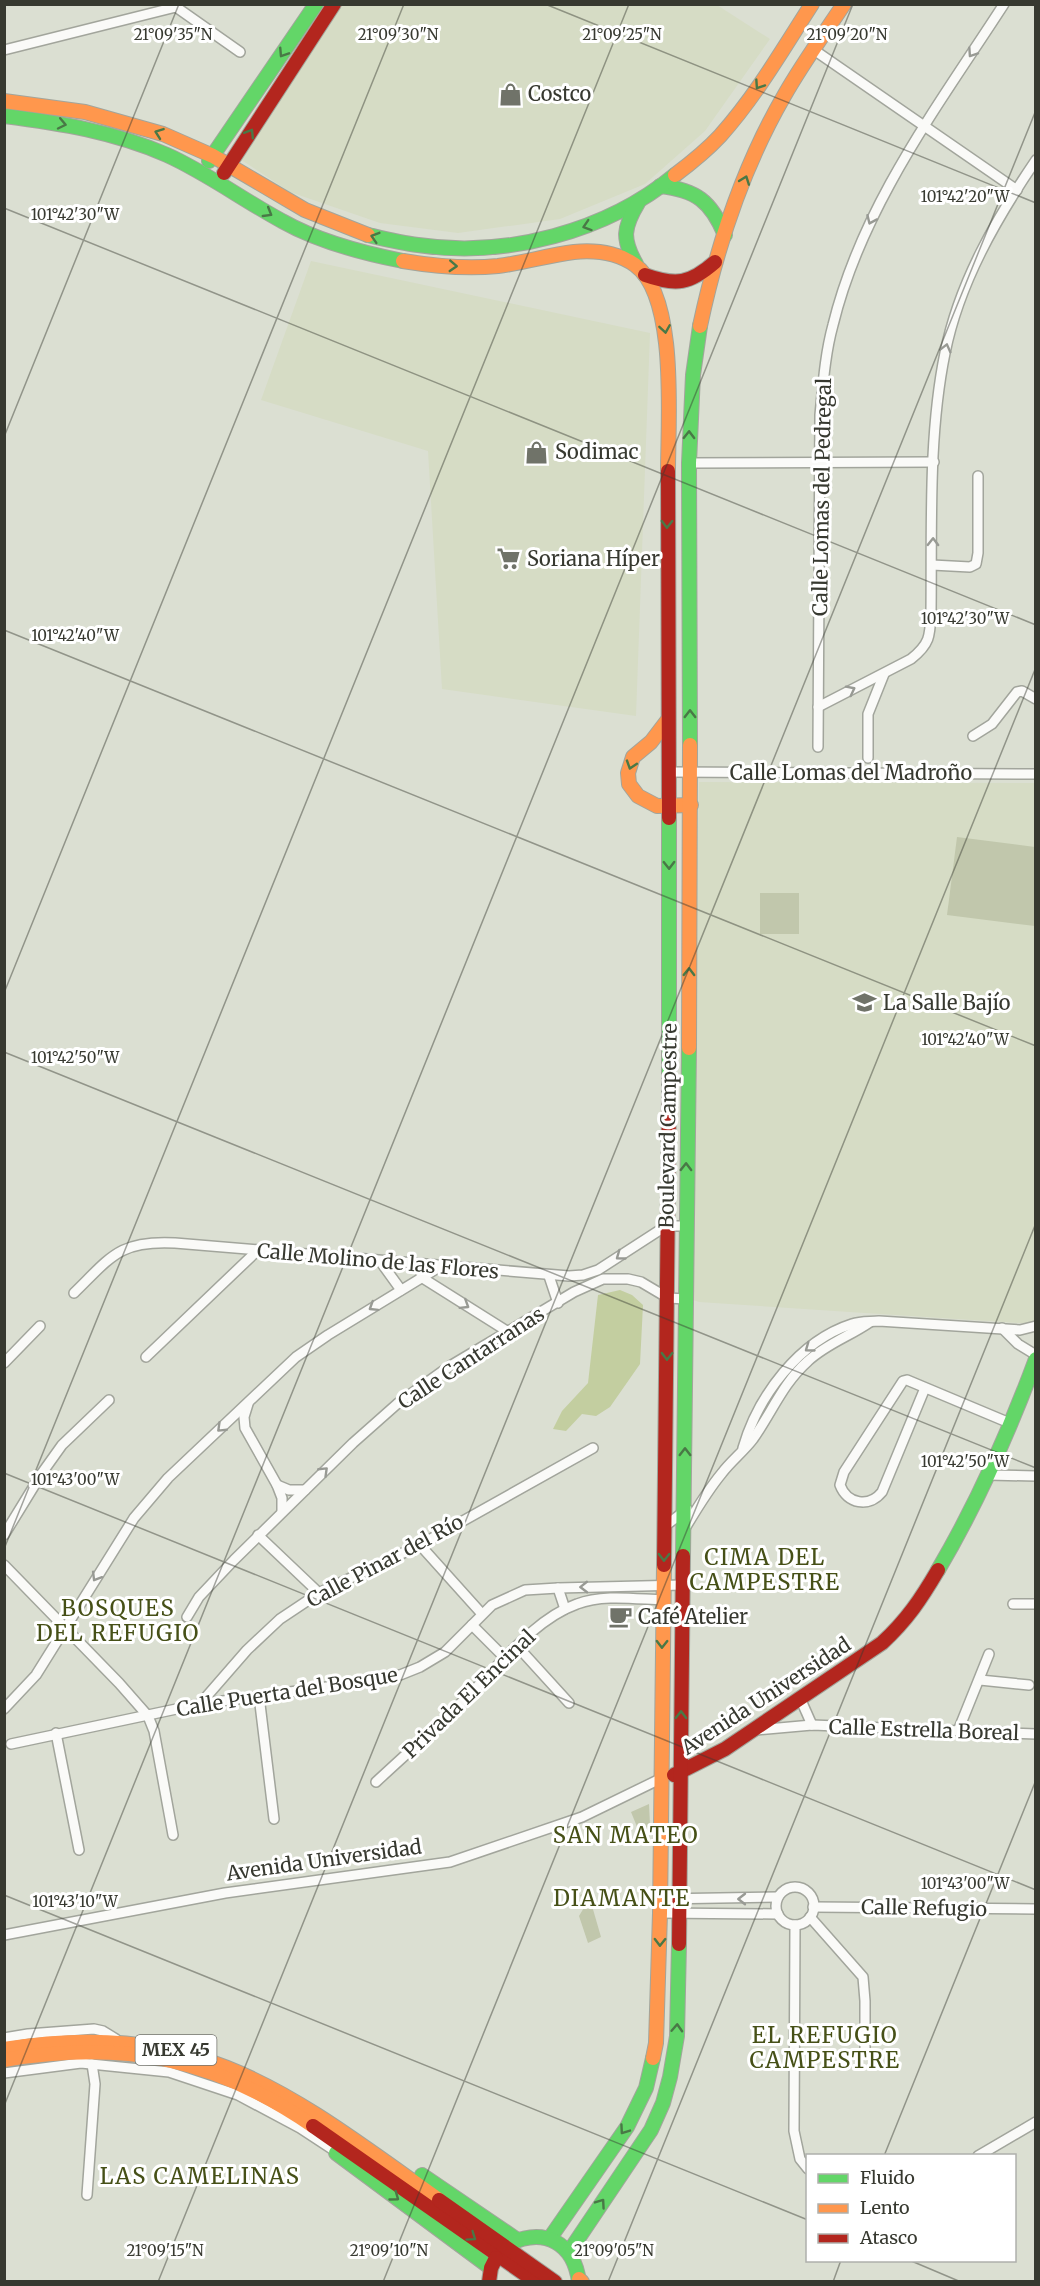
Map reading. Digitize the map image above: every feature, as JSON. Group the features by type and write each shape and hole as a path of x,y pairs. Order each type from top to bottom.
{"street":[{"path":"201,173 316,4"},
{"path":"218,182 334,4"},
{"path":"4,101 58,106 99,115 158,133 213,156 279,196 322,218 384,240 458,250 529,243 597,223 640,201 705,152 753,93 812,4"},
{"name":"Boulevard Campestre","path":"569,2252 651,2130 661,2110 670,2086 678,2021 691,805 689,773 689,462 690,403 694,361 716,261 746,176 777,106 844,4"},
{"name":"Calle Lomas del Pedregal","path":"818,747 820,415 832,325 858,249 880,200 924,126 1004,4"},
{"path":"4,50 177,6 240,52"},
{"path":"814,50 1017,190"},
{"path":"4,116 94,130 142,145 169,156 218,182 283,222 314,237 379,256 420,264 487,266 594,251 621,257 660,281 681,283 701,276 716,261"},
{"path":"818,707 911,659 928,642 931,623 934,462 938,402 945,352 957,310 993,227 1035,160"},
{"path":"660,186 679,187 704,200 721,222 725,235"},
{"path":"640,201 627,223 624,240 641,271"},
{"name":"Boulevard Campestre","path":"550,2238 627,2127 646,2088 656,2043 668,1298 666,1226 670,1026 667,772 669,363 662,310 641,271"},
{"path":"689,462 934,462"},
{"path":"932,565 970,567 976,564 978,476"},
{"path":"868,758 868,714 884,674"},
{"path":"973,736 992,724 1017,692 1022,691 1035,699"},
{"path":"667,721 651,741 633,757 628,773 629,784 638,796 651,804 668,807 691,805"},
{"name":"Calle Lomas del Madroño","path":"667,772 1035,774"},
{"path":"666,1226 686,1226"},
{"name":"Calle Molino de las Flores","path":"74,1293 108,1260 124,1249 140,1243 165,1242 549,1276 583,1275 598,1270 666,1226"},
{"path":"146,1357 258,1250"},
{"path":"380,1261 401,1290"},
{"path":"4,1709 36,1675 134,1518 168,1478 296,1357 441,1266"},
{"path":"549,1276 558,1303"},
{"name":"Calle Cantarranas","path":"187,1617 199,1597 258,1535 353,1443 411,1393 450,1366 595,1282 617,1277 640,1282 668,1298 686,1299"},
{"path":"421,1278 510,1333"},
{"path":"684,1530 700,1503 743,1448 768,1393 801,1354 824,1337 861,1322 891,1321 1020,1330 1035,1326"},
{"path":"4,1363 40,1326"},
{"path":"1002,1328 1035,1357"},
{"name":"Avenida Universidad","path":"4,1935 225,1893 450,1862 582,1817 660,1779 680,1774 725,1749 882,1643 903,1624 918,1605 958,1536 1012,1424 1035,1357"},
{"path":"925,1388 882,1492 872,1501 860,1502 846,1497 840,1485 844,1472 901,1382 907,1380 1012,1424"},
{"path":"4,1535 62,1445 108,1400"},
{"path":"249,1401 244,1417 245,1428 278,1485 282,1498 282,1512"},
{"name":"Calle Pinar del Río","path":"200,1704 248,1650 280,1619 319,1593 420,1545 593,1448"},
{"path":"988,1475 1035,1476"},
{"path":"278,1485 289,1490 304,1490"},
{"path":"664,1527 685,1510 700,1503"},
{"path":"258,1535 319,1593"},
{"path":"420,1545 482,1614"},
{"path":"4,1565 148,1716 154,1731 173,1835"},
{"name":"Calle Puerta del Bosque","path":"564,1609 594,1600 663,1593 683,1586"},
{"path":"558,1588 564,1609"},
{"name":"Calle Puerta del Bosque","path":"7,1745 200,1704 399,1675 420,1667 445,1652 492,1605 525,1590 558,1588 663,1593"},
{"path":"1013,1604 1035,1604"},
{"name":"Privada El Encinal","path":"376,1782 536,1629 564,1609"},
{"path":"472,1625 506,1659"},
{"path":"518,1647 569,1703"},
{"path":"958,1731 989,1654"},
{"path":"980,1680 1029,1685"},
{"path":"260,1696 274,1819"},
{"name":"Calle Estrella Boreal","path":"800,1698 812,1725"},
{"name":"Calle Estrella Boreal","path":"754,1730 812,1725 1035,1734"},
{"path":"56,1733 79,1850"},
{"path":"660,1906 778,1897 789,1888 796,1888 808,1894 813,1907 810,1917 795,1925 785,1922 778,1914 776,1906 778,1897"},
{"path":"660,1906 778,1914"},
{"name":"Calle Refugio","path":"813,1907 1035,1909"},
{"path":"810,1917 863,1977 865,2050"},
{"path":"795,1925 794,2131 800,2159 806,2168"},
{"path":"4,2038 28,2039"},
{"name":"MEX 45","path":"4,2049 28,2039 117,2040 177,2050 213,2061 274,2088 500,2258 536,2282"},
{"name":"MEX 45","path":"4,2060 57,2051 138,2054 175,2062 239,2083 326,2128"},
{"path":"4,2073 54,2066 92,2064 168,2072 238,2096 300,2128 333,2149 351,2166 500,2258"},
{"path":"87,2195 95,2084 92,2064"},
{"path":"981,2154 1035,2122"},
{"path":"333,2149 326,2128 345,2127 368,2139 500,2258"},
{"path":"500,2258 536,2235 550,2238 569,2252 576,2265 580,2281"},
{"name":"MEX 45","path":"500,2258 555,2282"}],"shaded area":[{"path":"342,5 717,5 770,39 705,131 645,184 560,219 458,233 380,223 290,192 237,157"},
{"path":"311,261 650,333 636,716 442,689 428,451 261,400"},
{"name":"La Salle Bajío","path":"699,782 1035,783 1035,1324 699,1302 688,1298"},
{"path":"957,837 1035,847 1035,926 947,915"},
{"path":"760,893 799,893 799,934 760,934"},
{"path":"620,1290 632,1295 643,1305 640,1364 610,1407 596,1416 582,1414 566,1431 553,1429 562,1411 588,1383 598,1295"},
{"path":"649,1804 649,1843 644,1844 631,1812"},
{"path":"588,1892 601,1937 588,1943 579,1916 585,1906 580,1895"}],"traffic: fast":[{"path":"209,161 316,4"},
{"path":"4,116 107,134 147,147 196,170 268,213 311,235 356,250 403,261"},
{"path":"368,235 412,244 451,248 486,248 520,244 587,226 648,195 675,175"},
{"path":"660,186 693,194 701,199 714,214 725,235"},
{"path":"636,264 628,247 626,234 629,220 638,203"},
{"path":"690,745 689,463 693,375 700,326"},
{"path":"669,818 669,1097"},
{"path":"683,1556 689,1048"},
{"path":"938,1570 992,1466 1036,1359"},
{"path":"569,2252 651,2130 663,2103 677,2036 679,1944"},
{"path":"550,2238 627,2127 646,2088 653,2058"},
{"path":"336,2153 491,2268"},
{"path":"422,2175 516,2239"},
{"path":"509,2244 534,2237 556,2242 571,2257 579,2282"}],"traffic: slow":[{"path":"675,175 710,146 733,121 769,72 812,4"},
{"path":"700,326 723,237 756,151 791,84 844,4"},
{"path":"4,101 85,112 163,134 213,156 305,210 368,235"},
{"path":"403,261 486,267 565,253 590,252 614,255 635,265 649,281 658,303 664,331 669,392 668,471"},
{"path":"667,721 651,742 633,757 628,773 629,784 638,796 657,806 691,805"},
{"path":"689,1048 690,745"},
{"path":"653,2058 656,2043 660,1913 664,1565"},
{"path":"4,2049 73,2042 133,2044 188,2055 239,2073 287,2097 336,2127 439,2200"},
{"path":"4,2060 47,2054 88,2052 128,2054 166,2060 203,2070 239,2084 313,2126"},
{"path":"579,2279 582,2282"}],"traffic: jam":[{"path":"224,173 334,4"},
{"path":"645,275 666,281 682,281 698,275 715,262"},
{"path":"668,471 669,818"},
{"path":"664,1565 669,1097"},
{"path":"679,1944 683,1556"},
{"path":"674,1775 725,1749 882,1643 913,1609 938,1570"},
{"path":"313,2126 536,2282"},
{"path":"439,2200 555,2282"},
{"path":"489,2282 491,2268 496,2258"}],"place":[{"name":"Costco","path":"510,94"},
{"name":"Sodimac","path":"537,452"},
{"name":"Soriana Híper","path":"509,559"},
{"name":"La Salle Bajío","path":"865,1003"},
{"name":"Café Atelier","path":"620,1617"}],"district":[{"name":"CIMA DEL CAMPESTRE","path":"765,1570"},
{"name":"BOSQUES DEL REFUGIO","path":"118,1620"},
{"name":"SAN MATEO","path":"626,1835"},
{"name":"DIAMANTE","path":"622,1898"},
{"name":"EL REFUGIO CAMPESTRE","path":"825,2048"},
{"name":"LAS CAMELINAS","path":"200,2176"}]}
